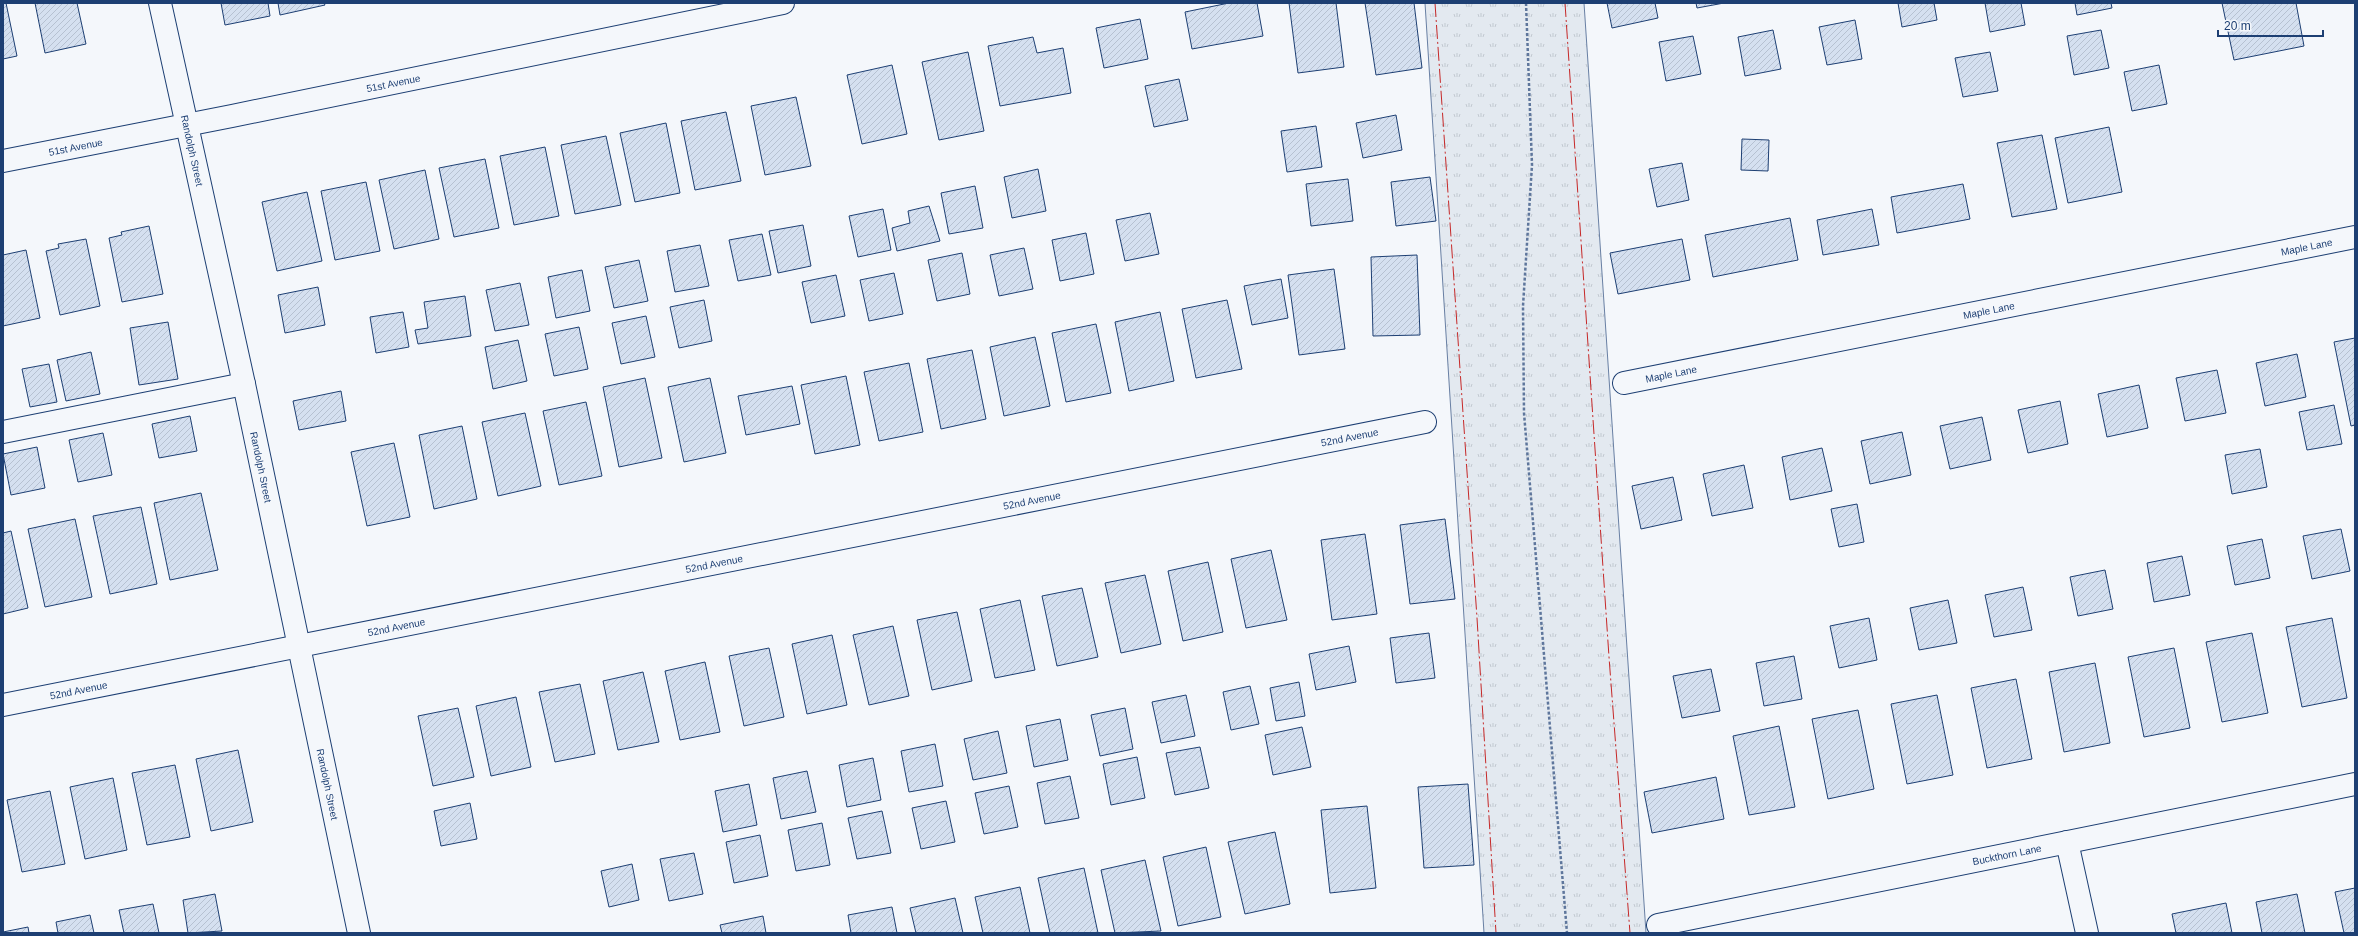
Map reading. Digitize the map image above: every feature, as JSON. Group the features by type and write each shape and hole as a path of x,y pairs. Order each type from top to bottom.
{"street":[{"name":"Randolph Street","path":"160,3 244,384 359,933"},
{"name":"51st Avenue","path":"3,161 186,126 783,3"},
{"name":"Maple Lane","path":"1624,383 2355,237"},
{"path":"3,432 244,384"},
{"name":"52nd Avenue","path":"3,705 1425,422"},
{"name":"Buckthorn Lane","path":"1658,925 2355,784"},
{"path":"2067,842 2087,933"}],"path":[{"path":"1526,3 1532,165 1523,306 1524,412 1567,933"}],"green space":[{"path":"1425,3 1584,3 1646,933 1484,933"}],"building":[{"path":"3,3 6,3 17,56 3,59"},
{"path":"35,3 77,3 86,44 45,53"},
{"path":"221,3 268,3 270,16 225,25"},
{"path":"278,3 324,3 325,5 280,15"},
{"path":"1229,3 1257,3 1263,36 1192,49 1185,12"},
{"path":"1289,3 1336,3 1344,67 1298,73"},
{"path":"1365,3 1414,3 1422,68 1376,75"},
{"path":"1607,3 1655,3 1658,18 1612,28"},
{"path":"1696,3 1724,3 1697,8"},
{"path":"1898,3 1934,3 1937,20 1902,27"},
{"path":"1985,3 2021,3 2025,25 1990,32"},
{"path":"2075,3 2111,3 2112,8 2077,15"},
{"path":"2222,3 2296,3 2304,46 2234,60"},
{"path":"1140,19 1148,59 1104,68 1096,28"},
{"path":"1855,20 1862,59 1827,65 1819,27"},
{"path":"1773,30 1781,69 1745,76 1738,37"},
{"path":"2101,30 2109,68 2074,75 2067,36"},
{"path":"1693,36 1701,74 1666,81 1659,42"},
{"path":"1033,37 1037,53 1063,48 1071,93 1000,106 988,46"},
{"path":"968,52 984,131 939,140 922,62"},
{"path":"1990,52 1998,91 1963,97 1955,58"},
{"path":"892,65 907,134 862,144 847,75"},
{"path":"2159,65 2167,104 2132,111 2124,72"},
{"path":"1179,79 1188,120 1154,127 1145,86"},
{"path":"796,97 811,166 765,175 751,106"},
{"path":"726,112 741,181 695,190 681,121"},
{"path":"1396,115 1402,150 1363,158 1356,123"},
{"path":"666,123 680,193 635,202 620,133"},
{"path":"1316,126 1322,167 1287,172 1281,131"},
{"path":"2109,127 2122,192 2068,203 2055,138"},
{"path":"2042,135 2057,209 2012,217 1997,143"},
{"path":"606,136 621,205 575,214 561,145"},
{"path":"1742,139 1769,140 1768,171 1741,170"},
{"path":"545,147 559,216 514,225 500,156"},
{"path":"485,159 499,228 454,237 439,168"},
{"path":"1682,163 1689,200 1657,207 1649,169"},
{"path":"1038,169 1046,211 1012,218 1004,177"},
{"path":"425,170 439,239 394,249 379,180"},
{"path":"1430,177 1436,221 1396,226 1391,182"},
{"path":"1348,179 1353,221 1311,226 1306,184"},
{"path":"366,182 380,251 335,260 321,191"},
{"path":"1963,184 1970,219 1897,233 1891,197"},
{"path":"975,186 983,228 949,234 941,193"},
{"path":"307,192 322,261 277,271 262,202"},
{"path":"929,206 940,241 897,251 892,228 910,223 908,211"},
{"path":"883,209 891,250 858,257 849,216"},
{"path":"1872,209 1879,245 1823,255 1817,220"},
{"path":"1150,213 1159,254 1125,261 1116,220"},
{"path":"1790,218 1798,260 1713,277 1705,235"},
{"path":"803,225 811,266 778,273 769,231"},
{"path":"149,226 163,294 122,302 109,238 122,235 121,232"},
{"path":"1086,233 1094,274 1060,281 1052,240"},
{"path":"762,234 771,275 738,281 729,240"},
{"path":"86,239 100,306 60,315 46,251 59,248 58,244"},
{"path":"1682,239 1690,280 1618,294 1610,253"},
{"path":"700,245 709,286 675,292 667,251"},
{"path":"1024,248 1033,289 999,296 990,255"},
{"path":"26,250 40,318 3,326 3,255"},
{"path":"962,253 970,294 937,301 928,260"},
{"path":"1417,255 1420,335 1373,336 1371,257"},
{"path":"639,260 648,301 614,308 605,267"},
{"path":"1334,269 1345,349 1299,355 1288,275"},
{"path":"582,270 590,311 556,318 548,277"},
{"path":"894,273 903,314 869,321 860,280"},
{"path":"836,275 845,316 811,323 802,282"},
{"path":"1281,279 1288,318 1252,325 1244,286"},
{"path":"520,283 529,325 495,331 486,290"},
{"path":"318,287 325,325 285,333 278,295"},
{"path":"465,296 471,336 418,344 415,330 428,328 424,302"},
{"path":"704,300 712,341 679,348 670,307"},
{"path":"1227,300 1242,369 1196,378 1182,309"},
{"path":"403,312 409,347 376,353 370,317"},
{"path":"1160,312 1174,381 1129,391 1115,322"},
{"path":"646,316 655,357 621,364 612,323"},
{"path":"168,322 178,379 139,385 130,328"},
{"path":"1096,324 1111,393 1066,402 1052,333"},
{"path":"579,327 588,369 554,376 545,334"},
{"path":"1035,337 1050,406 1004,416 990,347"},
{"path":"2355,338 2355,425 2351,426 2334,342"},
{"path":"518,340 527,381 493,389 485,347"},
{"path":"972,350 986,419 941,429 927,359"},
{"path":"91,352 100,394 66,401 57,360"},
{"path":"2297,354 2306,397 2265,406 2256,363"},
{"path":"909,363 923,432 879,441 864,372"},
{"path":"49,364 57,402 30,407 22,369"},
{"path":"2217,370 2226,413 2185,421 2176,378"},
{"path":"846,376 860,445 815,454 801,385"},
{"path":"645,378 662,458 619,467 603,387"},
{"path":"710,378 726,453 684,462 668,387"},
{"path":"2139,385 2148,428 2107,437 2098,394"},
{"path":"792,386 800,424 746,435 738,396"},
{"path":"341,391 346,421 299,430 293,401"},
{"path":"2060,401 2068,444 2028,453 2018,410"},
{"path":"586,402 602,476 559,485 543,411"},
{"path":"2334,405 2342,444 2307,450 2299,412"},
{"path":"525,413 541,486 498,496 482,422"},
{"path":"190,416 197,451 159,458 152,424"},
{"path":"1982,417 1991,460 1950,469 1940,426"},
{"path":"462,426 477,499 434,509 419,435"},
{"path":"1902,432 1911,475 1870,484 1861,441"},
{"path":"103,433 112,475 78,482 69,440"},
{"path":"394,443 410,517 367,526 351,452"},
{"path":"37,447 45,488 11,495 3,454"},
{"path":"1822,448 1832,491 1790,500 1782,457"},
{"path":"2260,449 2267,487 2232,494 2225,455"},
{"path":"1744,465 1753,508 1712,516 1703,474"},
{"path":"1673,477 1682,520 1641,529 1632,486"},
{"path":"201,493 218,570 170,580 154,503"},
{"path":"1857,504 1864,542 1839,547 1831,509"},
{"path":"141,507 157,584 110,594 93,516"},
{"path":"75,519 92,597 45,607 28,529"},
{"path":"1445,519 1455,599 1410,604 1400,525"},
{"path":"2341,529 2350,571 2312,579 2303,536"},
{"path":"11,531 28,608 3,614 3,533"},
{"path":"1365,534 1377,614 1332,620 1321,540"},
{"path":"2262,539 2270,578 2235,585 2227,546"},
{"path":"1271,550 1287,620 1246,628 1231,559"},
{"path":"2182,556 2190,595 2154,602 2147,563"},
{"path":"1208,562 1223,632 1183,641 1168,571"},
{"path":"2105,570 2113,609 2078,616 2070,577"},
{"path":"1145,575 1161,644 1121,653 1105,583"},
{"path":"2023,587 2032,630 1994,637 1985,595"},
{"path":"1082,588 1098,657 1057,666 1042,596"},
{"path":"1020,600 1035,670 995,678 980,609"},
{"path":"1948,600 1957,643 1919,650 1910,608"},
{"path":"957,612 972,681 932,690 917,620"},
{"path":"1869,618 1877,660 1839,668 1830,626"},
{"path":"2332,618 2347,698 2302,707 2286,627"},
{"path":"893,626 909,696 869,705 853,635"},
{"path":"1429,633 1435,678 1396,683 1390,638"},
{"path":"2252,633 2268,713 2222,722 2206,642"},
{"path":"832,635 847,705 807,714 792,644"},
{"path":"1349,646 1356,682 1316,690 1309,654"},
{"path":"769,648 784,717 744,726 729,656"},
{"path":"2174,648 2190,728 2144,737 2128,657"},
{"path":"1794,656 1802,699 1764,706 1756,663"},
{"path":"705,662 720,732 680,740 665,671"},
{"path":"2095,663 2110,743 2064,752 2049,672"},
{"path":"1711,669 1720,711 1682,718 1673,676"},
{"path":"643,672 659,742 618,750 603,681"},
{"path":"2016,679 2032,759 1987,768 1971,688"},
{"path":"1299,682 1305,716 1276,721 1270,688"},
{"path":"580,684 595,754 555,762 539,692"},
{"path":"1250,686 1259,724 1231,730 1223,692"},
{"path":"1186,695 1195,736 1161,743 1152,702"},
{"path":"1937,695 1953,775 1907,784 1891,704"},
{"path":"516,697 531,767 491,776 476,706"},
{"path":"458,708 474,777 433,786 418,716"},
{"path":"1125,708 1133,749 1100,756 1091,715"},
{"path":"1858,710 1874,789 1828,799 1812,719"},
{"path":"1060,719 1068,760 1034,767 1026,726"},
{"path":"1779,726 1795,807 1749,815 1733,736"},
{"path":"1302,727 1311,767 1273,775 1265,735"},
{"path":"998,731 1007,773 973,780 964,739"},
{"path":"935,744 943,786 909,792 901,751"},
{"path":"1200,747 1209,788 1175,795 1166,753"},
{"path":"238,750 253,822 211,831 196,759"},
{"path":"1137,757 1145,798 1111,805 1103,764"},
{"path":"873,758 881,800 847,807 839,765"},
{"path":"175,765 190,837 147,845 132,773"},
{"path":"807,771 816,812 781,819 773,778"},
{"path":"1070,776 1079,818 1045,824 1037,783"},
{"path":"1716,777 1724,819 1652,833 1644,792"},
{"path":"113,778 127,850 85,859 70,787"},
{"path":"749,784 757,825 723,832 715,791"},
{"path":"1468,784 1474,865 1424,868 1418,787"},
{"path":"1009,786 1018,827 984,834 975,793"},
{"path":"50,791 65,864 22,872 7,800"},
{"path":"946,801 955,842 921,849 912,808"},
{"path":"470,803 477,839 441,846 434,811"},
{"path":"1367,806 1376,888 1330,893 1321,810"},
{"path":"882,811 891,853 857,859 848,818"},
{"path":"822,823 830,865 796,871 788,830"},
{"path":"1275,832 1290,904 1245,914 1228,842"},
{"path":"760,835 768,876 734,883 726,842"},
{"path":"1206,847 1221,917 1178,926 1163,857"},
{"path":"694,853 703,894 669,901 660,859"},
{"path":"1145,860 1161,931 1115,933 1101,870"},
{"path":"632,864 639,900 609,907 601,871"},
{"path":"1084,868 1098,933 1050,933 1038,878"},
{"path":"1020,887 1030,933 983,933 975,897"},
{"path":"2355,888 2355,933 2344,933 2335,892"},
{"path":"215,894 222,931 188,933 183,900"},
{"path":"2297,894 2305,933 2262,933 2256,902"},
{"path":"955,898 963,933 916,933 910,908"},
{"path":"2226,903 2232,933 2176,933 2172,914"},
{"path":"153,904 159,933 124,933 119,910"},
{"path":"892,907 897,933 851,933 848,915"},
{"path":"90,915 94,933 58,933 56,922"},
{"path":"763,916 766,933 722,933 720,925"},
{"path":"28,927 29,933 3,933 3,932"}],"power":[{"path":"1435,3 1477,618 1496,933"},
{"path":"1565,3 1609,657 1630,933"}]}
